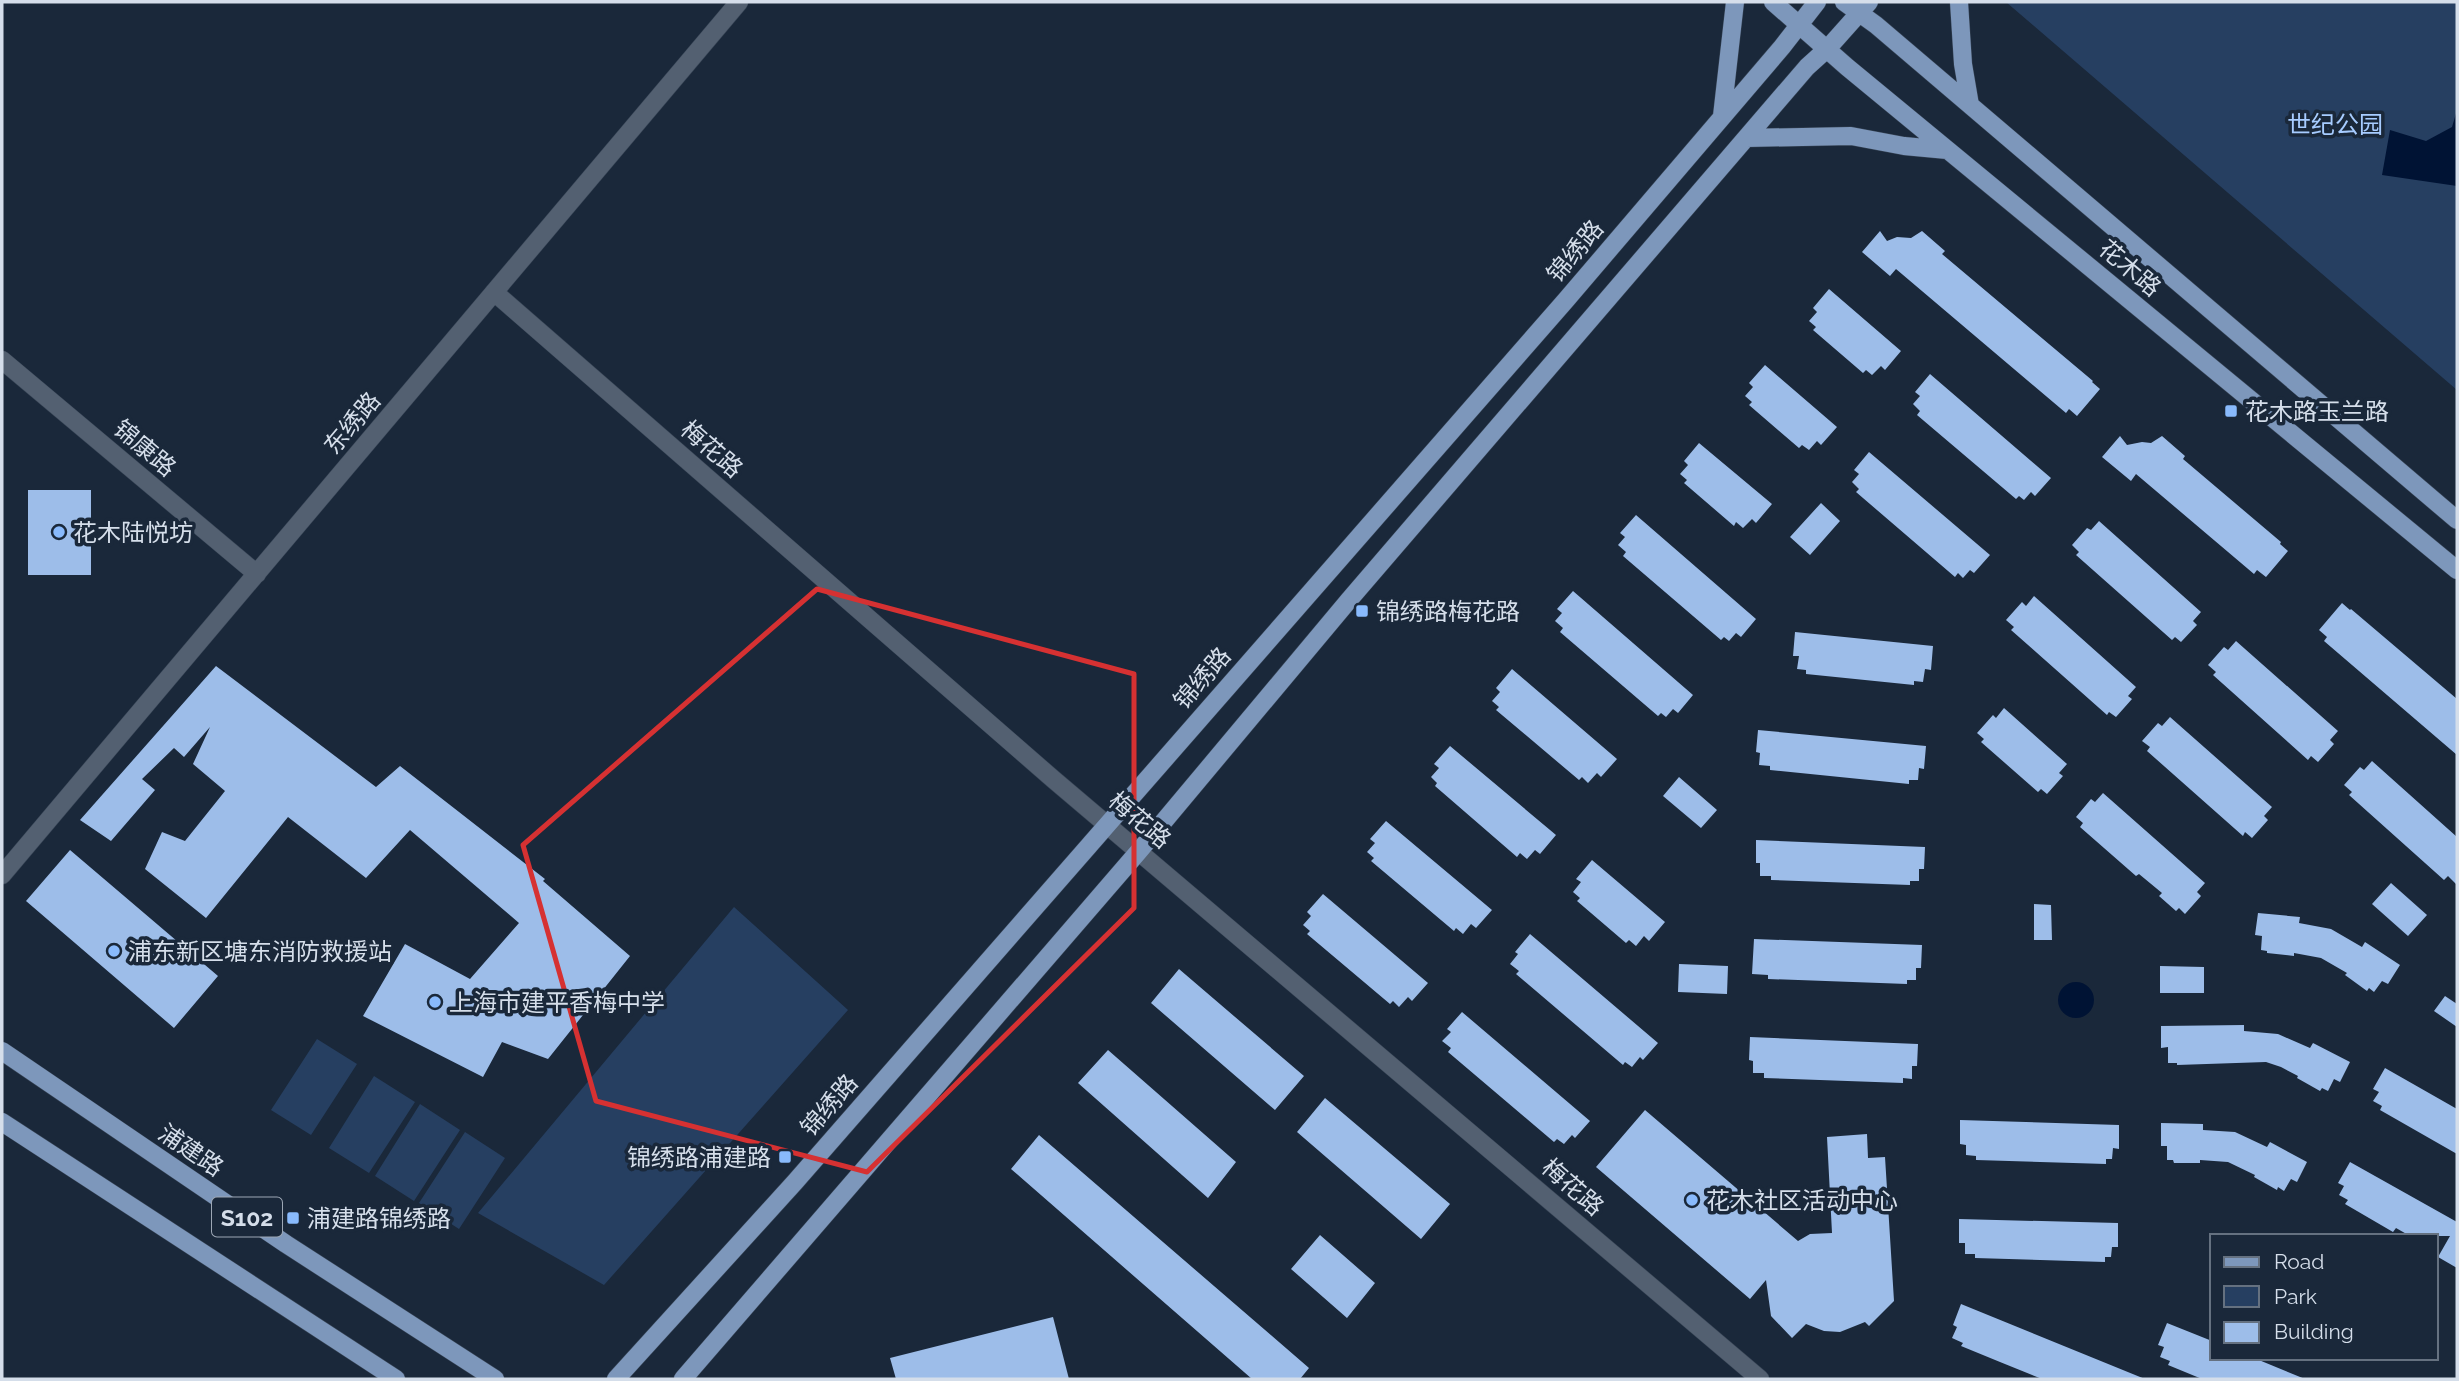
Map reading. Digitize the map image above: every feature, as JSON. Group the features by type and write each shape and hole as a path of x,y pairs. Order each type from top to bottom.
{"main road":[{"path":"1721,116 1730,61 1735,2"},
{"name":"花木路","path":"1773,2 1947,150 2457,570"},
{"name":"锦绣路","path":"616,1379 795,1182 1566,300 1782,47 1817,2"},
{"name":"花木路","path":"1844,2 1864,7 1970,105 2457,520"},
{"path":"1959,2 1963,64 1970,105"},
{"path":"684,1379 1139,851 1349,600 1807,67 1828,48 1864,7"},
{"path":"1746,138 1851,136 1904,146 1947,150"},
{"name":"浦建路","path":"2,1051 286,1244 495,1379"},
{"name":"S102","path":"2,1122 396,1379"}],"street":[{"name":"东绣路","path":"2,875 739,2"},
{"name":"梅花路","path":"494,292 1106,824 1760,1379"},
{"name":"锦康路","path":"2,360 257,574"}],"highlighted area":[{"path":"817,589 1134,674 1134,908 867,1172 596,1101 523,845"}],"green space":[{"name":"世纪公园","path":"2006,2 2457,2 2457,390"},
{"path":"734,907 848,1010 604,1285 478,1213"},
{"path":"317,1039 357,1064 311,1135 271,1110"},
{"path":"374,1076 415,1102 369,1173 329,1148"},
{"path":"420,1104 460,1130 414,1201 375,1176"},
{"path":"465,1132 505,1158 459,1229 419,1203"}],"shaded area":[{"path":"2457,110 2457,186 2382,175 2390,130 2426,141 2452,127"},
{"path":"2076,982 2089,987 2094,1000 2089,1013 2076,1018 2063,1013 2058,1000 2063,987"}],"building":[{"path":"1880,231 1887,241 1897,237 1911,238 1922,231 1945,251 1942,254 2100,389 2077,416 2069,409 2066,413 1896,269 1890,276 1862,252"},
{"path":"1829,289 1901,351 1885,370 1881,366 1872,375 1866,370 1863,373 1813,330 1816,327 1809,321 1817,312 1813,308"},
{"path":"1765,365 1837,427 1821,445 1817,441 1809,450 1802,445 1799,448 1749,405 1752,402 1745,396 1753,387 1749,383"},
{"path":"1930,374 2051,478 2035,496 2031,492 2024,500 2019,496 2016,499 1917,415 1920,411 1913,404 1920,396 1915,392"},
{"path":"2120,436 2127,445 2151,443 2162,436 2185,456 2183,459 2281,542 2288,551 2266,577 2257,570 2254,574 2136,474 2131,481 2102,457"},
{"path":"1699,443 1772,504 1756,523 1752,519 1743,528 1736,522 1734,526 1684,483 1687,480 1680,474 1688,465 1684,461"},
{"path":"1869,452 1990,555 1974,573 1970,570 1963,578 1958,573 1955,577 1856,492 1859,489 1852,482 1859,474 1854,470"},
{"name":"花木陆悦坊","path":"28,490 91,490 91,575 28,575"},
{"path":"1821,503 1840,521 1810,555 1790,537"},
{"path":"1636,515 1756,619 1741,637 1736,633 1729,641 1724,637 1721,640 1623,556 1626,552 1618,545 1625,537 1620,533"},
{"path":"2099,521 2201,612 2193,621 2197,625 2181,642 2175,637 2172,640 2076,555 2079,552 2072,545 2087,528 2091,530"},
{"path":"1573,591 1693,695 1678,713 1673,709 1666,717 1661,713 1658,716 1560,632 1563,628 1555,621 1562,613 1557,609"},
{"path":"2034,596 2136,687 2128,696 2132,699 2116,717 2109,712 2107,715 2011,630 2014,627 2006,620 2022,602 2026,606"},
{"path":"2342,603 2457,699 2457,755 2324,641 2327,637 2319,630"},
{"path":"1795,632 1933,646 1931,670 1925,669 1923,682 1914,681 1914,685 1806,674 1806,670 1797,669 1799,656 1793,656"},
{"path":"2236,641 2338,731 2330,740 2334,744 2318,762 2311,756 2308,760 2213,675 2216,672 2208,665 2224,647 2228,650"},
{"path":"216,666 376,787 400,766 545,879 543,881 630,956 548,1059 502,1042 483,1077 363,1016 405,944 470,979 519,923 410,830 366,878 288,817 206,918 145,869 162,832 185,841 225,791 193,764 210,727 184,757 174,748 142,779 155,790 111,841 80,820"},
{"path":"1512,669 1617,759 1601,777 1597,773 1588,783 1582,777 1579,780 1496,710 1499,707 1492,701 1500,692 1496,688"},
{"path":"2004,708 2067,764 2059,773 2063,776 2047,794 2041,789 2038,792 1981,742 1984,739 1977,733 1993,715 1996,718"},
{"path":"2170,717 2272,807 2264,816 2268,820 2252,838 2245,832 2243,836 2147,751 2150,747 2142,741 2158,723 2162,726"},
{"path":"1758,730 1926,746 1924,769 1919,768 1918,780 1909,780 1909,784 1770,770 1770,766 1759,765 1760,753 1756,752"},
{"path":"1450,746 1556,835 1540,854 1535,850 1527,859 1520,853 1517,857 1435,786 1437,783 1431,777 1439,768 1434,764"},
{"path":"2372,761 2457,837 2457,885 2448,876 2444,880 2349,795 2352,792 2344,785 2360,767 2364,770"},
{"path":"1679,777 1717,810 1701,828 1663,796"},
{"path":"2103,793 2205,883 2197,892 2201,896 2185,914 2179,908 2176,911 2159,896 2162,893 2139,874 2136,876 2080,827 2083,823 2076,817 2091,799 2095,802"},
{"path":"1386,821 1492,910 1476,928 1471,924 1463,934 1456,928 1454,931 1371,861 1374,858 1367,852 1375,843 1370,839"},
{"path":"1756,840 1925,847 1924,869 1919,869 1919,881 1910,881 1910,885 1771,880 1771,876 1760,876 1760,863 1756,863"},
{"path":"70,850 218,976 174,1028 26,901"},
{"path":"1592,860 1665,922 1649,941 1644,936 1636,946 1629,940 1626,943 1577,901 1580,898 1573,892 1581,882 1576,879"},
{"path":"2391,883 2427,915 2408,936 2372,904"},
{"path":"1323,894 1428,983 1412,1001 1408,997 1399,1007 1393,1001 1390,1004 1307,934 1310,931 1303,925 1311,916 1307,912"},
{"path":"2034,904 2051,905 2052,940 2034,940"},
{"path":"2258,913 2300,917 2299,923 2331,929 2362,947 2365,942 2400,965 2388,984 2382,981 2374,992 2369,988 2367,991 2345,975 2347,973 2321,958 2294,953 2294,956 2267,953 2261,950 2262,936 2255,935"},
{"path":"1530,934 1658,1043 1643,1060 1640,1057 1632,1067 1625,1062 1623,1065 1516,974 1519,971 1510,964 1518,954 1515,952"},
{"path":"1754,939 1922,945 1921,968 1916,968 1916,980 1907,980 1907,984 1768,979 1768,975 1752,974"},
{"path":"1679,964 1728,966 1727,994 1678,992"},
{"path":"2160,966 2204,967 2204,993 2160,993"},
{"path":"1179,969 1304,1076 1275,1110 1151,1003"},
{"path":"2445,996 2457,1004 2457,1027 2434,1011"},
{"path":"1462,1012 1590,1121 1575,1138 1572,1135 1564,1144 1557,1139 1554,1142 1448,1052 1451,1048 1442,1041 1451,1032 1447,1029"},
{"path":"2244,1025 2244,1031 2278,1034 2310,1048 2313,1043 2350,1062 2340,1082 2334,1079 2328,1091 2322,1088 2320,1091 2297,1078 2298,1076 2266,1062 2177,1065 2168,1063 2168,1047 2161,1048 2161,1026"},
{"path":"1750,1037 1918,1044 1917,1066 1912,1066 1912,1079 1903,1078 1903,1083 1764,1078 1764,1073 1753,1073 1753,1061 1749,1060"},
{"path":"1108,1050 1236,1162 1208,1198 1078,1083"},
{"path":"2385,1068 2457,1109 2457,1154 2380,1110 2382,1106 2373,1101 2379,1092 2373,1089"},
{"path":"1325,1098 1450,1204 1421,1239 1297,1132"},
{"name":"花木社区活动中心","path":"1645,1110 1798,1241 1810,1234 1832,1233 1827,1137 1867,1134 1868,1158 1885,1157 1894,1301 1869,1326 1865,1322 1840,1332 1824,1331 1806,1324 1792,1338 1771,1316 1766,1280 1750,1299 1596,1167"},
{"path":"1960,1120 2119,1125 2119,1149 2113,1148 2112,1159 2106,1159 2106,1164 1976,1160 1976,1156 1966,1155 1966,1145 1960,1144"},
{"path":"2161,1123 2203,1124 2203,1130 2235,1132 2267,1147 2270,1142 2307,1162 2297,1182 2291,1179 2284,1191 2278,1187 2277,1190 2254,1177 2255,1175 2228,1162 2200,1160 2200,1163 2174,1163 2173,1160 2167,1160 2167,1146 2161,1146"},
{"path":"1039,1135 1309,1368 1300,1379 1252,1379 1011,1169"},
{"path":"2350,1162 2457,1222 2457,1268 2438,1257 2450,1236 2406,1234 2396,1228 2393,1232 2345,1204 2348,1200 2339,1195 2344,1186 2338,1183"},
{"path":"1959,1219 2118,1223 2118,1247 2112,1247 2111,1257 2105,1257 2105,1262 1975,1258 1975,1254 1965,1254 1965,1243 1959,1243"},
{"path":"1320,1235 1375,1283 1347,1318 1291,1269"},
{"path":"1961,1304 2145,1379 2042,1379 2000,1362 1961,1346 1963,1343 1952,1338 1957,1327 1953,1325"},
{"path":"1053,1317 1069,1379 896,1379 890,1358"},
{"path":"2167,1323 2210,1340 2210,1360 2259,1360 2305,1379 2202,1379 2168,1365 2170,1361 2160,1357 2164,1347 2158,1345"}],"place":[{"name":"花木路玉兰路","path":"2231,411"},
{"name":"花木陆悦坊","path":"59,532"},
{"name":"锦绣路梅花路","path":"1362,611"},
{"name":"浦东新区塘东消防救援站","path":"114,951"},
{"name":"上海市建平香梅中学","path":"435,1002"},
{"name":"锦绣路浦建路","path":"785,1157"},
{"name":"花木社区活动中心","path":"1692,1200"},
{"name":"浦建路锦绣路","path":"293,1218"}]}
